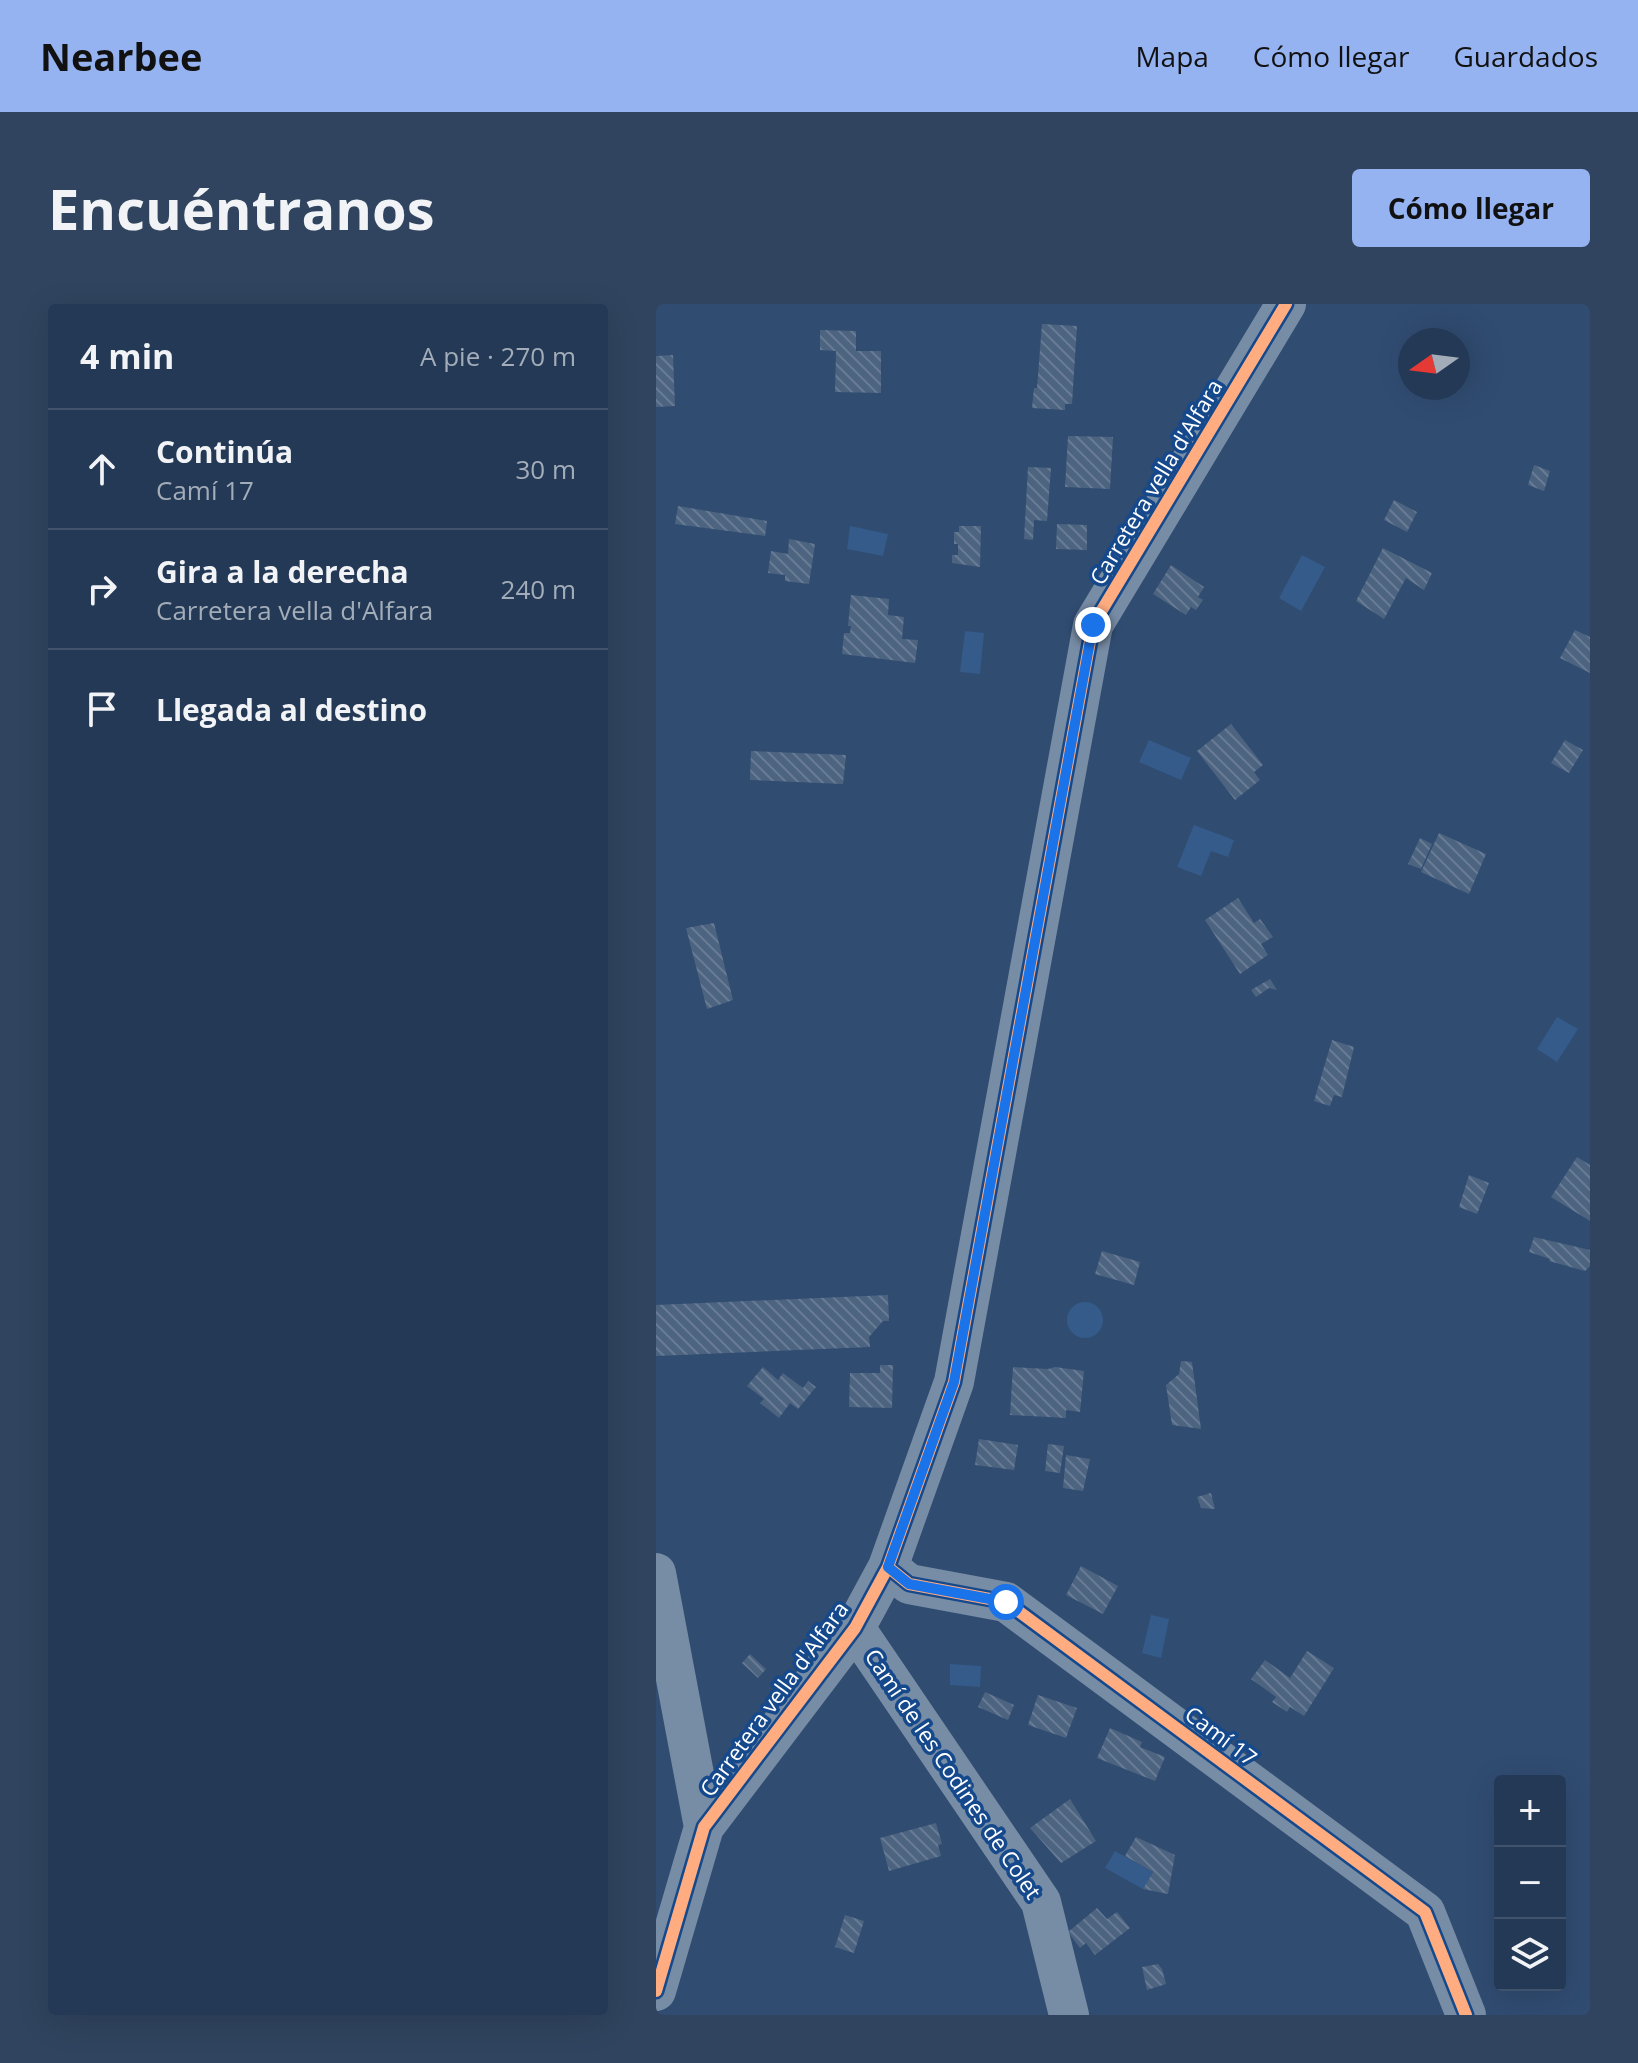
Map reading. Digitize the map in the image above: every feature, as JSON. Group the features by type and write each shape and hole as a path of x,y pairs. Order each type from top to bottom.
{"street":[{"name":"Carretera vella d'Alfara","path":"656,1991 704,1827 855,1628 888,1567 954,1382 1093,625 1286,304"},
{"name":"Camí 17","path":"888,1567 909,1584 1006,1602 1425,1912 1466,2015"},
{"path":"656,1573 704,1827"},
{"name":"Camí de les Codines de Colet","path":"855,1628 1041,1902 1069,2015"}],"water":[{"path":"850,526 888,534 883,556 847,549"},
{"path":"1302,555 1325,567 1301,611 1279,598"},
{"path":"965,631 984,633 980,674 960,672"},
{"path":"1149,740 1191,758 1181,780 1139,762"},
{"path":"1194,825 1234,840 1228,857 1211,851 1201,876 1177,867"},
{"path":"1557,1017 1578,1029 1557,1062 1537,1049"},
{"path":"1085,1302 1098,1307 1103,1320 1098,1333 1085,1338 1072,1333 1067,1320 1072,1307"},
{"path":"1151,1615 1169,1619 1161,1658 1142,1653"},
{"path":"950,1664 981,1666 980,1687 950,1685"},
{"path":"1115,1851 1153,1872 1143,1889 1105,1868"}],"building":[{"path":"1042,324 1077,326 1072,404 1065,404 1065,410 1032,408 1034,388 1037,388"},
{"path":"820,330 856,331 856,351 881,351 881,393 835,392 836,351 820,350"},
{"path":"673,355 675,406 656,407 656,356"},
{"path":"1068,436 1113,437 1110,489 1065,487"},
{"path":"1534,465 1550,471 1544,491 1528,485"},
{"path":"1028,467 1051,468 1047,521 1034,520 1033,540 1024,539"},
{"path":"1394,500 1417,512 1407,532 1384,520"},
{"path":"678,506 767,521 765,536 675,524"},
{"path":"1057,524 1087,525 1087,550 1056,549"},
{"path":"959,526 981,526 980,567 952,563 952,555 958,555 954,532 959,532"},
{"path":"789,539 815,544 809,584 785,581 785,575 768,573 771,551 788,554"},
{"path":"1383,548 1432,573 1424,590 1406,578 1384,619 1356,601"},
{"path":"1171,565 1204,587 1198,597 1203,600 1196,610 1191,607 1186,615 1153,594"},
{"path":"851,595 889,599 888,615 904,617 902,639 918,640 915,663 842,654 844,633 850,633"},
{"path":"1575,630 1590,637 1590,673 1560,658"},
{"path":"1231,724 1263,765 1254,772 1260,780 1235,800 1197,751"},
{"path":"1565,740 1583,750 1569,773 1551,763"},
{"path":"751,751 846,755 843,784 750,780"},
{"path":"1439,833 1486,854 1469,894 1421,872"},
{"path":"1420,838 1432,844 1421,869 1408,864"},
{"path":"1238,898 1254,923 1260,919 1273,937 1261,944 1268,955 1240,974 1205,920"},
{"path":"714,923 733,1000 707,1009 686,928"},
{"path":"1270,979 1277,990 1269,988 1256,997 1251,990"},
{"path":"1332,1040 1354,1047 1342,1097 1334,1095 1330,1106 1314,1101"},
{"path":"1577,1157 1590,1165 1590,1221 1551,1197"},
{"path":"1469,1175 1489,1183 1477,1214 1459,1207"},
{"path":"1534,1237 1590,1250 1590,1266 1585,1271 1529,1252"},
{"path":"1102,1251 1140,1262 1134,1285 1095,1274"},
{"path":"888,1295 889,1321 883,1321 869,1337 870,1347 656,1356 656,1305"},
{"path":"1181,1361 1192,1362 1201,1429 1172,1425 1166,1385 1179,1374"},
{"path":"880,1365 893,1365 892,1408 849,1407 850,1373 880,1373"},
{"path":"763,1367 778,1380 783,1373 803,1388 808,1381 816,1387 798,1409 790,1403 779,1418 760,1403 764,1399 747,1386"},
{"path":"1013,1367 1084,1371 1080,1412 1066,1410 1066,1418 1010,1415"},
{"path":"979,1439 1018,1445 1014,1470 975,1465"},
{"path":"1048,1444 1064,1446 1060,1473 1045,1471"},
{"path":"1066,1455 1090,1459 1083,1491 1063,1488"},
{"path":"1211,1493 1215,1509 1201,1508 1197,1497"},
{"path":"1081,1566 1118,1586 1103,1614 1066,1595"},
{"path":"1307,1651 1334,1668 1304,1716 1290,1707 1287,1712 1272,1702 1276,1697 1251,1679 1265,1660 1290,1678"},
{"path":"750,1654 766,1669 758,1678 742,1663"},
{"path":"985,1692 1014,1705 1008,1720 978,1707"},
{"path":"1038,1695 1077,1708 1066,1738 1028,1725"},
{"path":"1110,1728 1142,1742 1140,1747 1165,1757 1155,1781 1097,1758"},
{"path":"1070,1799 1096,1841 1061,1863 1030,1828"},
{"path":"936,1823 942,1844 938,1845 941,1856 889,1871 880,1838"},
{"path":"1136,1837 1175,1855 1168,1894 1143,1889 1153,1872 1125,1856"},
{"path":"1097,1908 1107,1919 1117,1912 1130,1928 1095,1955 1086,1943 1080,1948 1068,1932"},
{"path":"845,1915 864,1921 854,1953 835,1947"},
{"path":"1158,1964 1166,1984 1147,1990 1142,1967"}],"cycle path":[{"path":"656,1991 704,1827 855,1628 888,1567 954,1382 1093,625 1286,304"},
{"path":"888,1567 909,1584 1006,1602 1425,1912 1466,2015"}],"route":[{"path":"1006,1602 909,1584 888,1567 954,1382 1093,625"}]}
